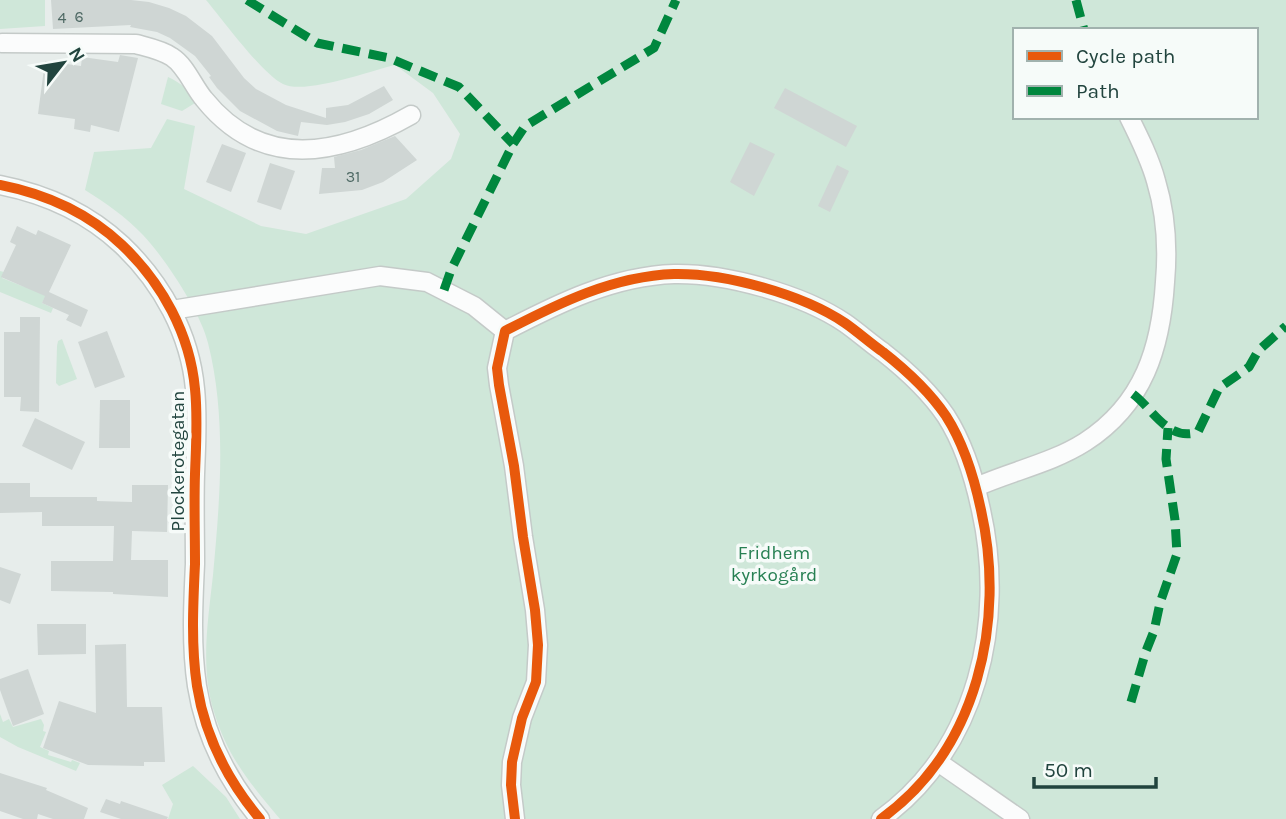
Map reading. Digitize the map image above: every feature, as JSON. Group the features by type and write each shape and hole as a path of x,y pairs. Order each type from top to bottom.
{"street":[{"path":"0,62 1,39 136,44 154,49 173,57 204,99 232,128 257,141 280,148 304,150 359,141 382,132 411,115"},
{"path":"976,487 1057,456 1086,441 1107,425 1122,408 1149,367 1159,339 1167,237 1157,182 1130,119"},
{"name":"Plockerotegatan","path":"0,186 44,197 94,222 136,259 159,287 172,310 187,349 195,390 193,624 197,688 210,735 223,765 260,819"},
{"path":"505,331 594,290 673,274 714,277 782,293 843,322 905,369 945,414 956,432 976,487 990,562 989,618 980,669 960,725 938,762 900,804 881,819"},
{"path":"172,310 380,276 427,282 474,306 505,331"},
{"path":"505,331 497,368 536,610 538,645 536,682 522,718 512,762 511,796 515,819"},
{"path":"938,762 1020,819"}],"green space":[{"path":"0,0 45,0 45,26 0,29"},
{"name":"Fridhem kyrkogård","path":"206,0 1286,0 1286,819 280,819 233,757 214,712 207,678 206,644 218,517 220,459 218,400 208,343 190,302 152,245 123,216 85,190 94,152 151,148 167,119 195,126 184,189 261,226 306,234 406,199 451,159 460,134 433,93 395,65 322,84 293,87 275,79 254,59"},
{"path":"168,77 184,87 195,103 182,111 161,104"},
{"path":"0,271 4,272 2,278 47,293 42,303 53,308 51,313 0,292"},
{"path":"62,339 77,379 59,386 56,383 57,346"},
{"path":"0,714 3,722 9,719 13,727 41,719 43,731 46,732 40,747 49,751 48,755 80,763 76,771 0,737"},
{"path":"193,766 226,797 240,819 168,819 173,804 162,785"}],"building":[{"path":"51,0 131,0 169,8 186,16 212,36 244,78 256,89 286,105 326,118 326,108 348,105 384,86 393,100 369,114 345,122 327,125 301,122 298,136 277,131 240,111 217,88 195,56 170,38 157,32 130,27 131,25 53,29"},
{"path":"120,55 138,58 119,132 91,125 90,132 74,129 75,119 38,114 45,61 81,66 82,57 118,62"},
{"path":"785,88 857,126 846,147 774,108"},
{"path":"395,136 417,160 383,182 362,190 319,194 322,168 335,168 334,157 361,150"},
{"path":"750,142 775,154 754,196 730,182"},
{"path":"222,144 246,153 231,192 206,182"},
{"path":"270,163 295,171 281,210 257,202"},
{"path":"837,165 849,171 830,212 818,206"},
{"path":"17,226 36,235 38,230 71,245 49,292 88,310 81,327 66,320 69,315 42,303 45,296 1,277 16,245 10,242"},
{"path":"20,317 40,317 39,412 20,411 21,397 4,397 4,332 20,332"},
{"path":"107,331 125,377 95,388 78,342"},
{"path":"100,400 130,400 130,448 99,448"},
{"path":"35,418 85,442 72,470 22,446"},
{"path":"0,483 30,483 30,497 97,497 97,501 132,502 132,485 168,485 167,532 132,531 131,560 168,560 168,597 113,592 51,591 51,561 113,561 114,526 42,526 42,512 0,513"},
{"path":"0,567 21,574 10,604 0,600"},
{"path":"37,624 86,624 86,654 38,655"},
{"path":"126,644 127,707 162,707 165,762 144,762 144,766 88,765 43,748 59,701 96,713 95,645"},
{"path":"28,669 44,714 13,726 0,690 0,679"},
{"path":"0,773 47,788 46,790 88,808 84,819 53,819 38,814 37,819 23,819 0,811"},
{"path":"106,799 120,804 121,801 168,817 121,819 100,812"}],"marked path":[{"path":"247,0 317,43 389,58 459,87 513,144"},
{"path":"444,290 451,270 513,144 525,126 654,48 676,0"},
{"path":"1076,0 1083,28"},
{"path":"1133,394 1170,428 1187,434 1198,432 1219,388 1249,367 1258,351 1286,326"},
{"path":"1131,702 1177,554 1166,459 1168,428"}],"cycle path":[{"path":"0,185 66,206 109,234 150,276 180,329 195,389 193,625 197,686 206,723 220,757 238,789 260,819"},
{"path":"515,819 511,785 512,762 522,718 536,682 538,645 514,466 497,368 505,331 586,293 629,280 674,274 716,277 762,287 807,303 845,323 917,381 946,416 968,461 981,510 988,552 990,595 986,638 977,680 962,720 941,757 914,790 881,819"}]}
